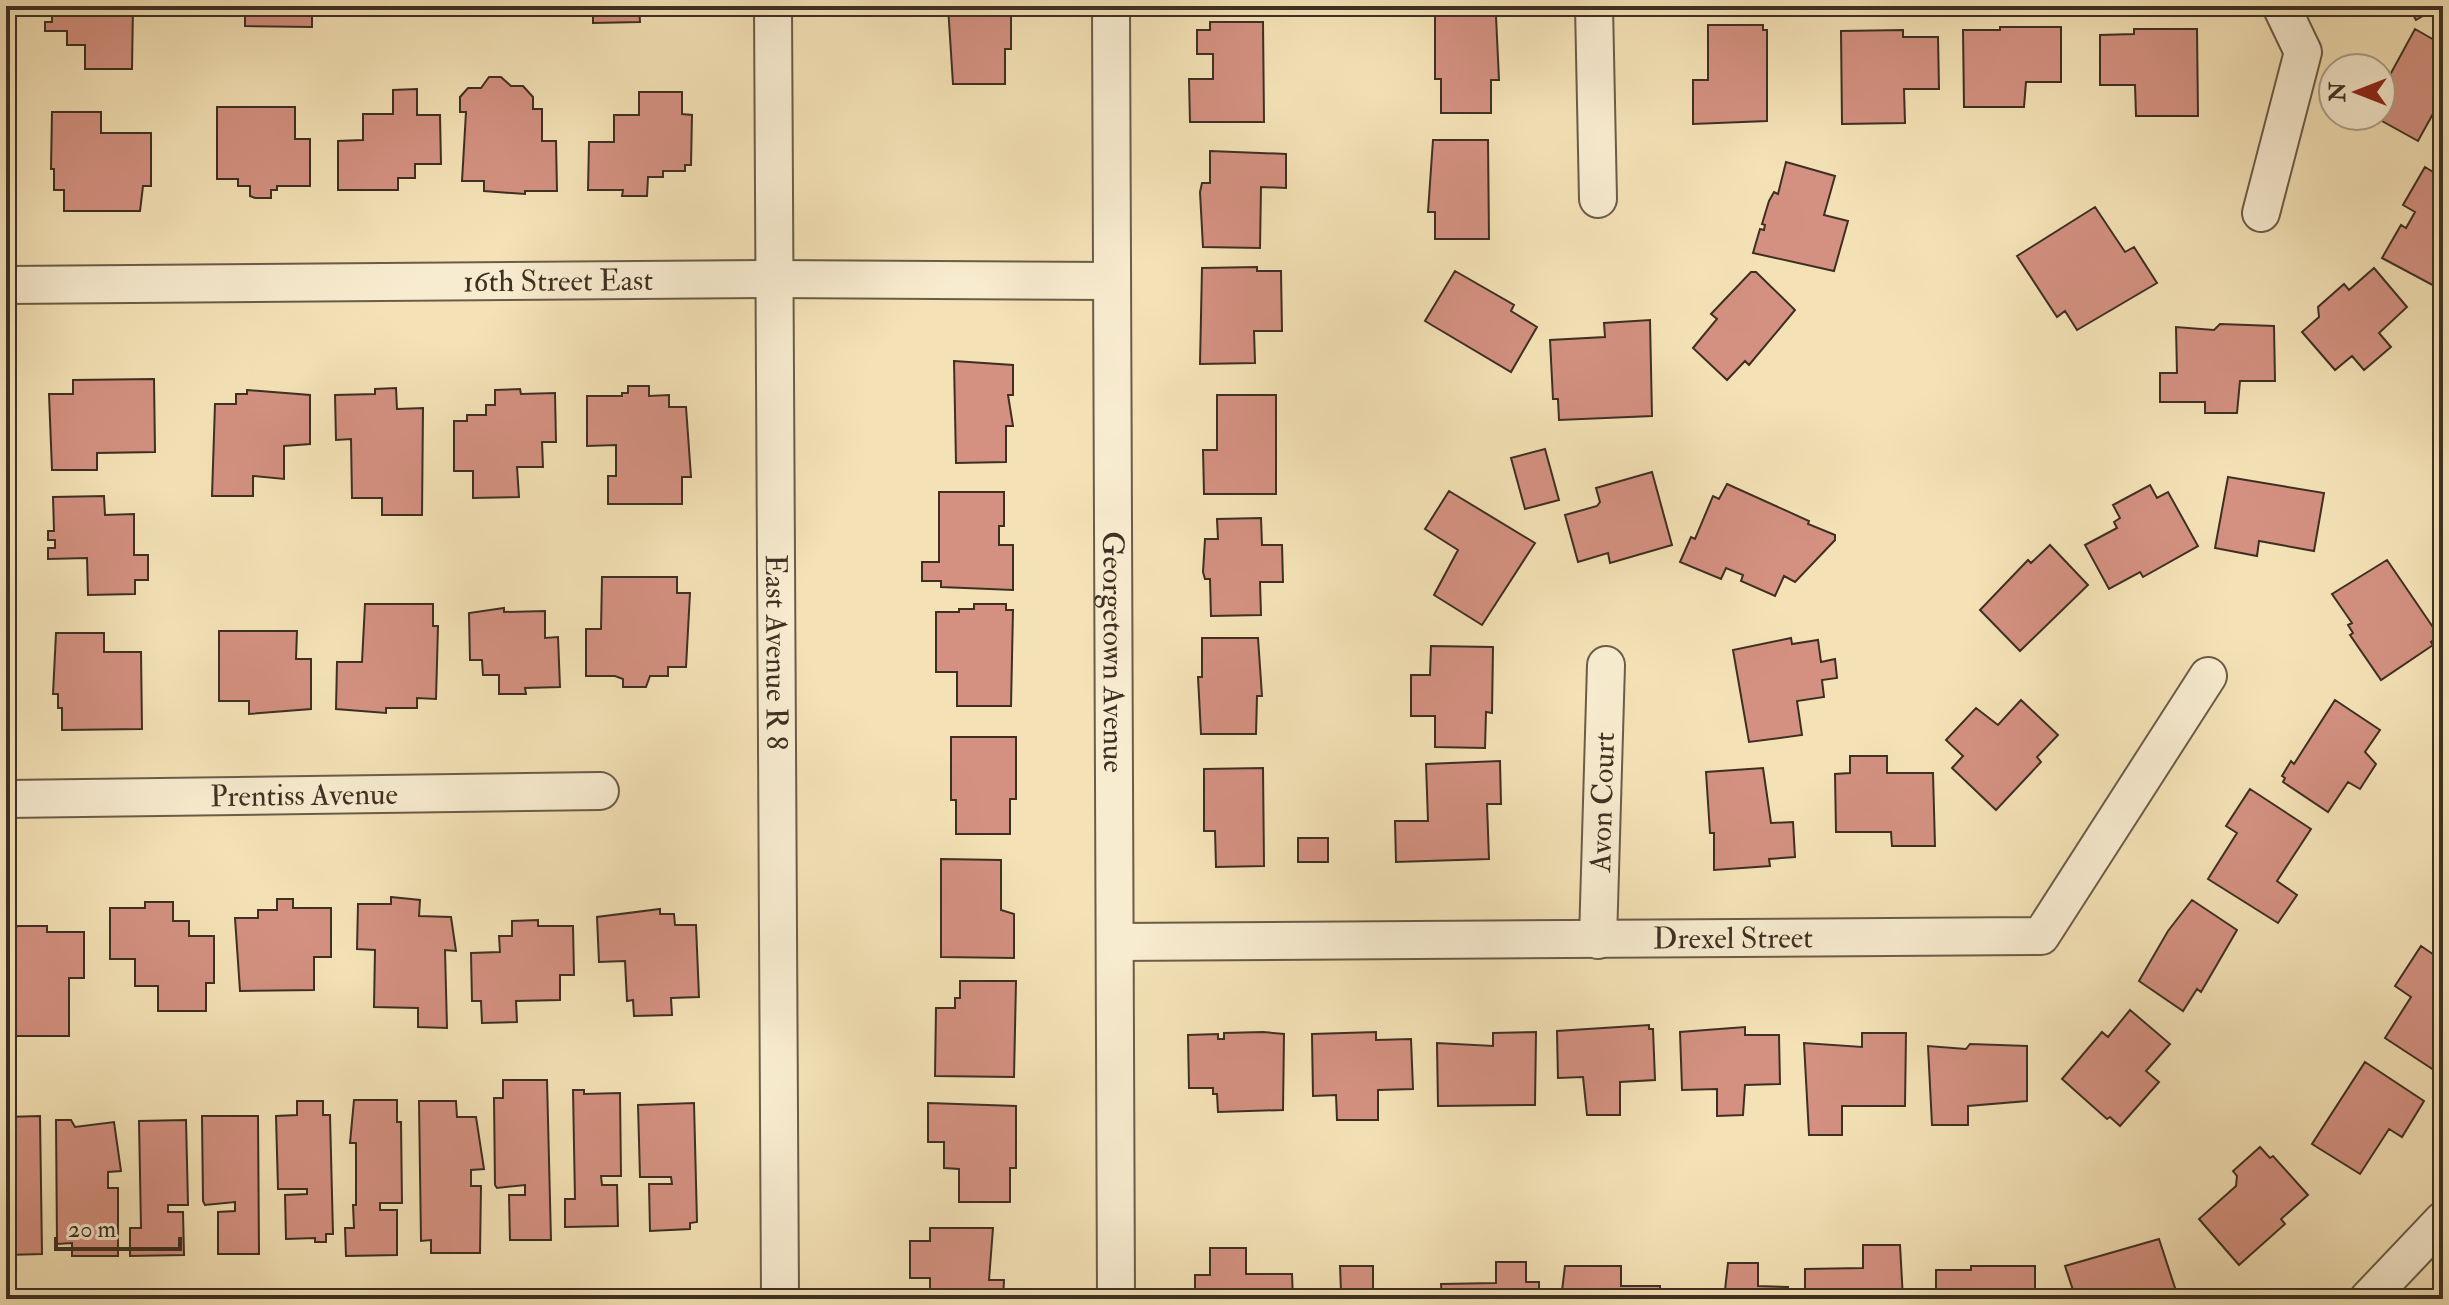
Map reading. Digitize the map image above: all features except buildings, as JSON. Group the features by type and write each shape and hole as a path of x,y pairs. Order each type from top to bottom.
{"street":[{"name":"East Avenue R 8","path":"773,6 771,279 780,1299"},
{"name":"Georgetown Avenue","path":"1111,6 1116,1299"},
{"path":"1594,6 1598,199"},
{"path":"2261,213 2303,52 2281,6"},
{"name":"16th Street East","path":"6,285 771,279 1112,281"},
{"name":"Avon Court","path":"1598,940 1606,665"},
{"name":"Drexel Street","path":"1115,942 2041,936 2208,676"},
{"name":"Prentiss Avenue","path":"6,799 600,791"},
{"path":"2368,1299 2443,1220"}]}
